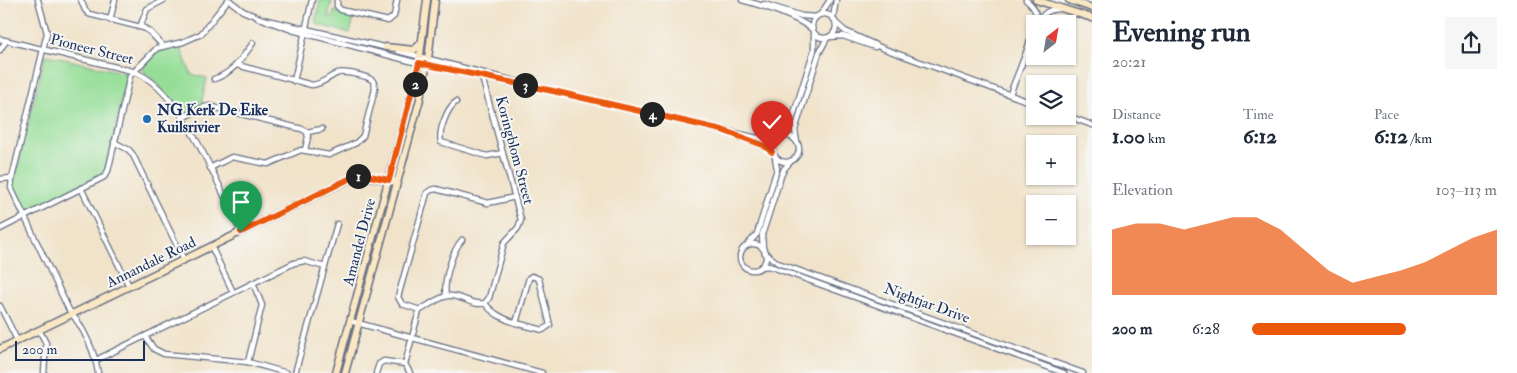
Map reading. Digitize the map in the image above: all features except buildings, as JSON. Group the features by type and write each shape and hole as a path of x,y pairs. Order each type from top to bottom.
{"street":[{"path":"38,0 47,30 12,178 12,192 72,314 77,319 96,360 98,373"},
{"path":"81,0 89,14 140,27 148,31 163,46"},
{"path":"110,20 115,0"},
{"path":"140,27 147,9 164,0"},
{"path":"0,229 106,175 130,76 152,52 163,46 183,42 201,34 229,0 243,12 258,18 420,60 480,71 553,91"},
{"path":"294,81 312,0"},
{"path":"337,0 337,6 341,10 388,21 394,16 396,0"},
{"name":"Amandel Drive","path":"336,373 420,60 427,0"},
{"name":"Amandel Drive","path":"345,373 420,99 436,0"},
{"path":"742,0 755,3 802,22 822,38 843,36 860,43 882,48"},
{"path":"830,0 812,24 814,50 790,126 774,146 777,169 755,236 740,252 742,265 751,270 760,267 765,262 762,235 784,169 799,153 796,129 819,53 836,31 836,0"},
{"path":"1026,0 1030,3 1036,15"},
{"path":"1036,0 1092,18"},
{"path":"1069,0 1092,8"},
{"path":"755,3 763,3 802,16 826,14 835,20 845,31 882,48 1026,100"},
{"path":"1044,15 1052,10 1067,9"},
{"path":"306,31 386,47 414,50 423,42"},
{"name":"Pioneer Street","path":"0,39 135,72 155,84 175,107 198,144 241,232"},
{"path":"0,50 6,41"},
{"path":"214,79 223,76 236,66 253,43"},
{"path":"386,47 420,60"},
{"path":"1010,94 1026,51"},
{"path":"427,61 482,77 553,91 762,140 790,137 797,142"},
{"path":"210,168 234,157 270,164 297,151 305,150 331,154 360,140 375,87 374,82 369,78 344,72 315,85 236,66"},
{"name":"Koringblom Street","path":"480,71 521,217 520,223 503,245 489,298 485,303"},
{"path":"456,102 447,113 440,136 441,142 487,156 503,153"},
{"path":"182,118 209,106 302,129 307,132 322,130"},
{"path":"1076,119 1092,125"},
{"path":"722,130 763,145 783,162 791,161"},
{"path":"305,150 308,137 307,132"},
{"path":"114,142 129,150 133,155 184,260"},
{"name":"Annandale Road","path":"0,349 353,177 370,176 397,182"},
{"path":"0,179 12,178"},
{"path":"81,188 129,286"},
{"path":"419,311 402,304 398,297 427,193 436,190 488,204 515,197"},
{"path":"295,373 336,224"},
{"path":"446,296 445,287 454,251 462,240"},
{"path":"747,245 754,244 764,250"},
{"path":"211,246 233,292"},
{"name":"Nightjar Drive","path":"764,250 778,263 1083,373"},
{"path":"96,360 233,292 300,262 310,262 325,267"},
{"name":"Nightjar Drive","path":"760,267 768,266 775,268 1064,373"},
{"path":"410,373 405,364 419,311 446,296 479,304 485,303 497,314 508,320 516,323 543,330 550,325 536,276 529,278 516,323"},
{"path":"248,362 262,305 253,283"},
{"path":"0,306 17,340"},
{"path":"350,321 542,373"},
{"path":"39,330 46,343 44,373"},
{"path":"145,336 154,349 164,354 248,362 287,373"},
{"path":"376,373 380,364 384,361 405,364"}],"green space":[{"path":"320,0 332,0 327,16 333,17 334,11 354,17 350,33 318,25 315,21 317,13 319,13"},
{"path":"180,46 191,74 207,78 202,101 204,105 187,113 181,112 143,69 144,65 155,53 162,49"},
{"path":"45,56 125,73 127,78 105,172 26,212 13,185"}],"place":[{"name":"NG Kerk De Eike Kuilsrivier","path":"147,119"}],"route":[{"path":"241,232 353,177 370,176 389,180 419,63 553,91 722,130 763,145 772,152"}]}
